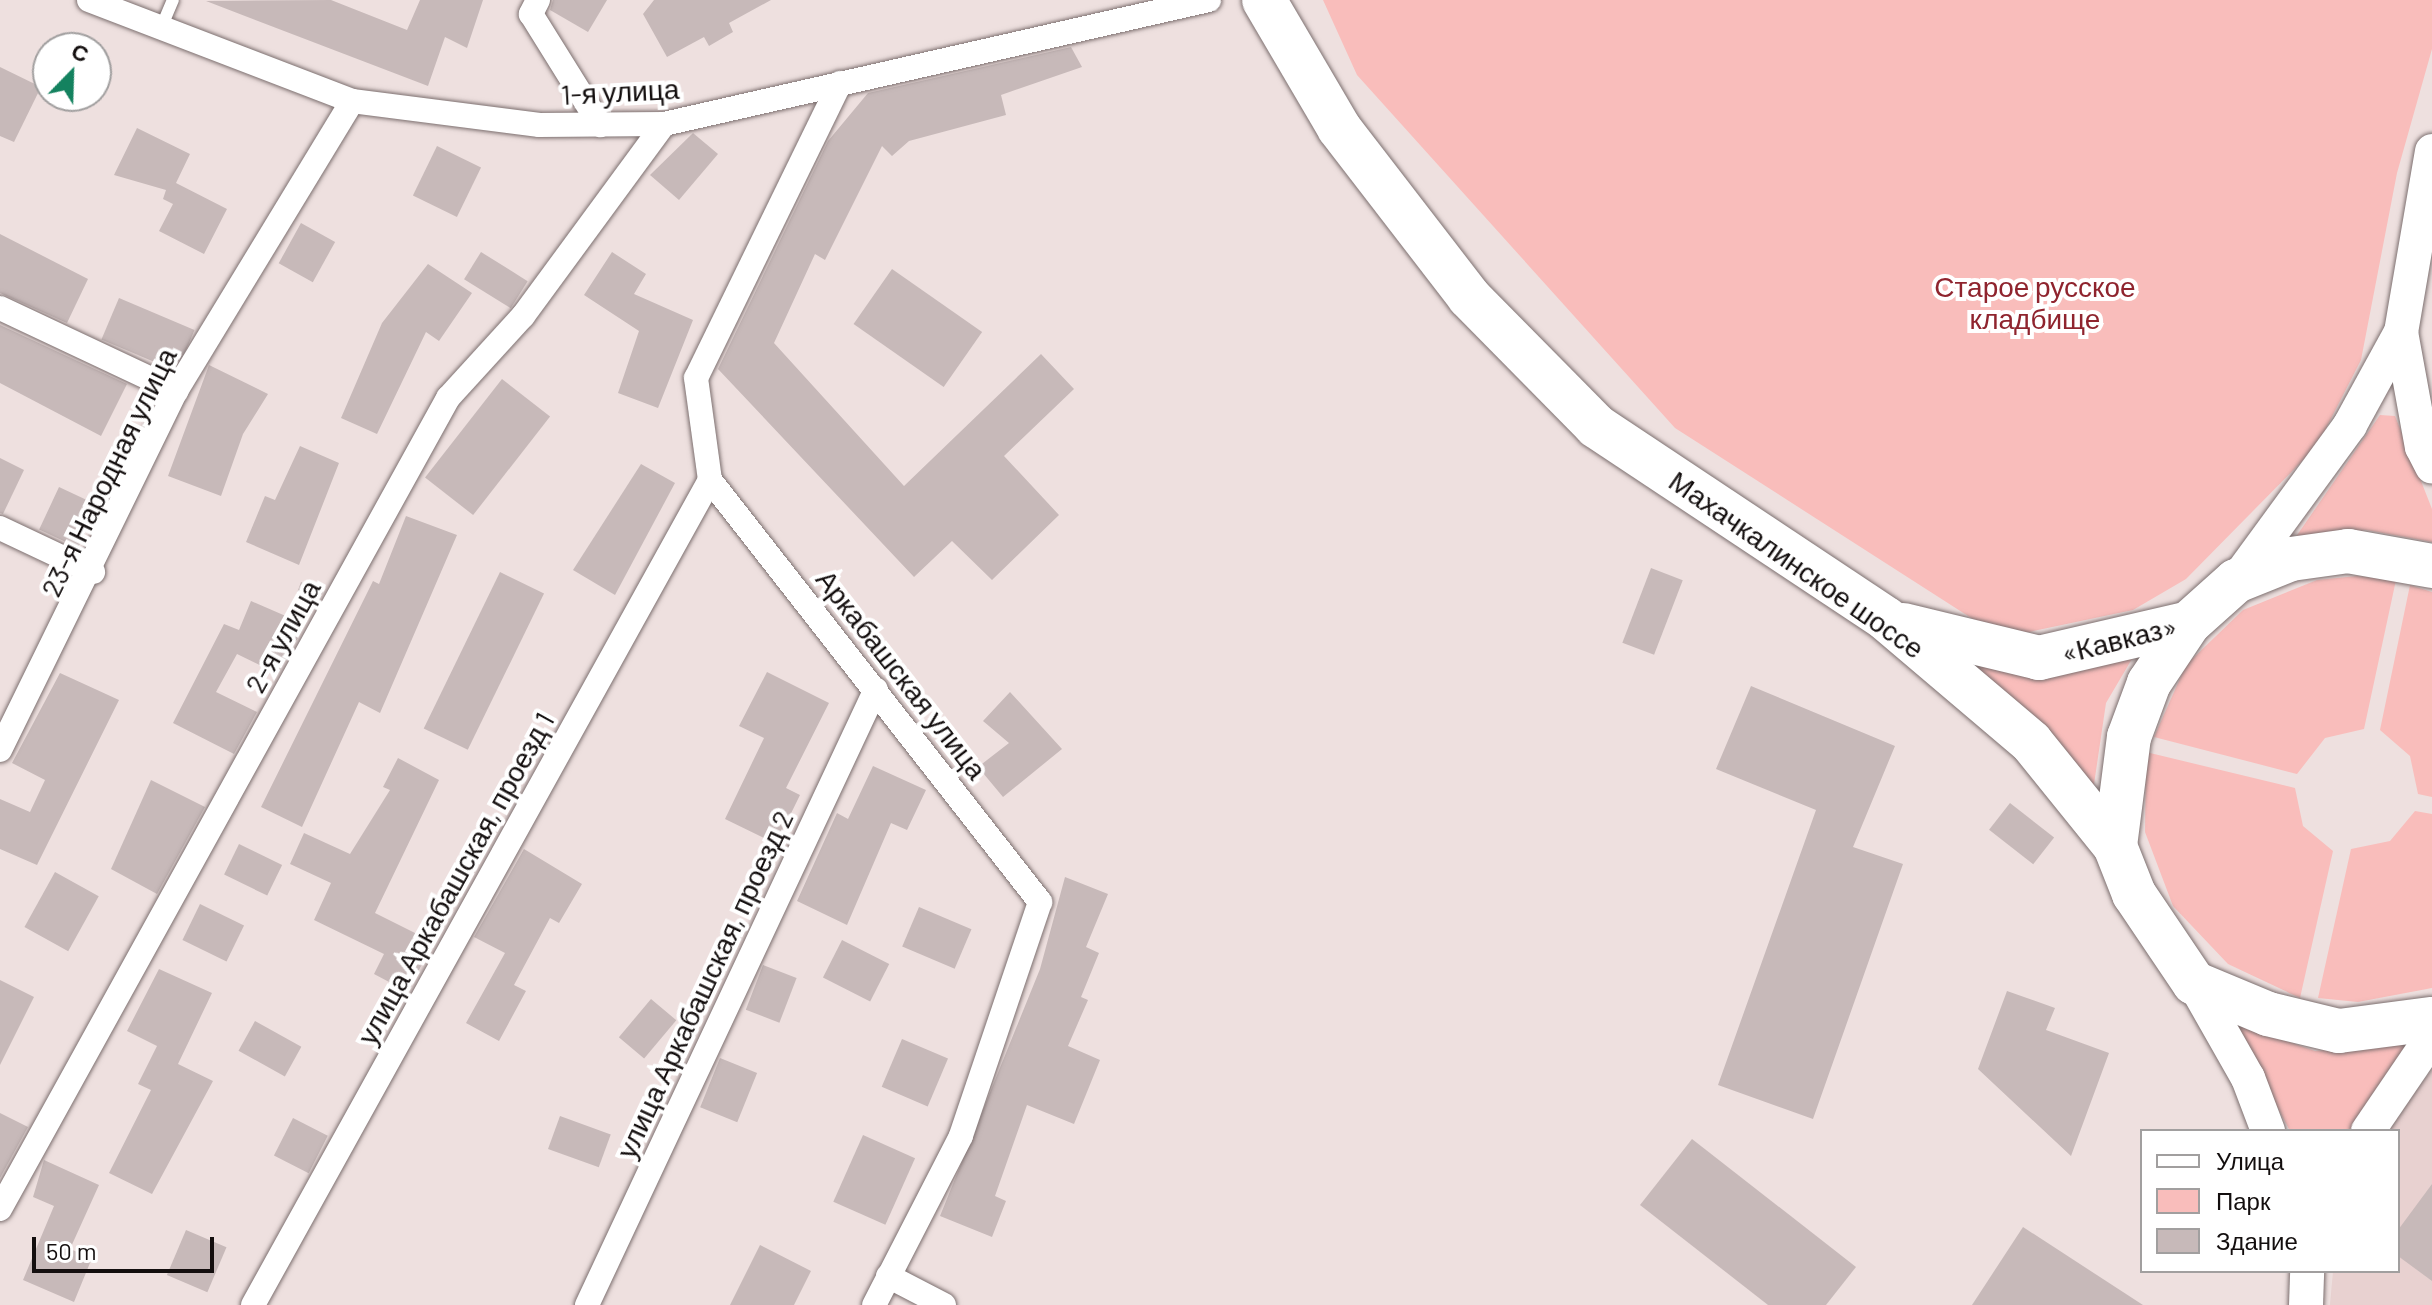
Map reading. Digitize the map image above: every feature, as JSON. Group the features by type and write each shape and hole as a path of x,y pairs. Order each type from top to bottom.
{"highway":[{"name":"Махачкалинское шоссе","path":"1264,0 1339,128 1469,297 1596,426 1886,619 2031,742 2115,846 2134,894 2194,983"},
{"name":"«Кавказ»","path":"1886,619 1981,649 2039,658 2189,623 2236,581 2291,559 2348,551 2432,566"},
{"path":"2115,846 2129,737 2149,683 2189,623"},
{"path":"2194,983 2268,1014 2339,1031 2432,1019"}],"main road":[{"path":"2236,581 2350,425 2401,332 2432,151"},
{"path":"2401,332 2422,447 2432,467"},
{"path":"2194,983 2248,1078 2267,1129"},
{"path":"2369,1129 2432,1037"},
{"path":"2306,1305 2307,1273"}],"street":[{"name":"1-я улица","path":"89,0 352,101 434,117 600,125 664,124 1209,0"},
{"path":"538,0 531,14 600,125"},
{"path":"710,480 696,378 840,83"},
{"name":"23-я Народная улица","path":"0,750 93,572 176,391 352,101"},
{"name":"2-я улица","path":"0,1209 448,398 523,316 664,124"},
{"path":"0,308 176,391"},
{"name":"Аркабашская улица","path":"710,480 1040,902 961,1136 874,1305"},
{"name":"улица Аркабашская, проезд 1","path":"253,1305 710,480"},
{"path":"0,528 93,572"},
{"name":"улица Аркабашская, проезд 2","path":"587,1305 876,689"},
{"path":"888,1276 944,1305"}],"lane":[{"path":"161,28 173,0"}],"shaded area":[{"path":"2432,1070 2432,1305 2330,1305 2333,1273 2400,1273 2400,1129 2385,1129"}],"green space":[{"name":"Старое русское кладбище","path":"1323,0 2432,0 2432,49 2397,173 2361,360 2317,446 2186,579 2133,610 2024,633 1979,623 1675,428 1357,75"},
{"path":"2380,415 2395,416 2432,509 2432,542 2366,530 2293,541"},
{"path":"2357,576 2396,580 2364,729 2325,738 2297,774 2154,737 2186,665 2243,610 2317,580"},
{"path":"2410,585 2432,592 2432,797 2418,794 2410,756 2380,730"},
{"path":"2136,652 2106,703 2093,791 1959,662"},
{"path":"2146,752 2295,788 2303,826 2333,851 2300,998 2228,964 2173,906 2145,832"},
{"path":"2415,811 2432,814 2432,988 2358,1002 2318,998 2351,849 2390,841"},
{"path":"2231,1021 2315,1051 2412,1042 2350,1129 2289,1129"}],"building":[{"path":"331,0 407,30 420,0 483,0 467,48 445,37 428,86 206,1"},
{"path":"553,0 607,0 588,32 550,10"},
{"path":"654,0 771,0 729,23 733,32 709,46 704,37 667,57 643,14"},
{"path":"1071,47 1082,67 1001,95 1006,115 909,141 892,156 882,146 825,260 815,254 774,343 904,486 1041,354 1074,389 1004,456 1059,515 992,580 952,541 914,577 718,369 828,141 868,93"},
{"path":"0,67 32,83 32,105 14,142 0,136"},
{"path":"137,128 190,154 176,183 227,209 204,254 159,231 173,204 163,199 166,190 114,175"},
{"path":"693,133 718,154 679,200 650,175"},
{"path":"437,146 481,167 457,217 413,195"},
{"path":"301,223 335,242 313,282 279,263"},
{"path":"0,234 88,279 67,323 0,293"},
{"path":"481,252 528,281 511,308 464,279"},
{"path":"612,252 646,274 634,294 693,320 658,408 618,393 639,331 584,295"},
{"path":"428,264 472,293 439,341 426,332 377,434 341,418 382,323"},
{"path":"892,269 982,332 944,387 854,324"},
{"path":"119,298 194,330 177,371 101,339"},
{"path":"0,325 127,384 101,436 0,383"},
{"path":"209,365 268,394 243,434 221,496 168,476"},
{"path":"502,379 550,417 473,515 425,478"},
{"path":"300,446 339,463 299,565 246,542 265,496 275,500"},
{"path":"0,458 24,470 3,514 0,513"},
{"path":"641,464 675,483 615,595 573,570"},
{"path":"59,487 98,505 78,548 39,530"},
{"path":"406,516 457,535 380,713 359,702 302,827 261,807 373,581 379,584"},
{"path":"1651,568 1683,580 1654,655 1622,643"},
{"path":"500,572 544,593 468,750 424,728"},
{"path":"301,582 323,592 278,674 237,654 216,692 257,712 234,754 173,723 224,624 239,630 251,601 288,617"},
{"path":"767,672 829,703 786,788 800,795 776,844 725,819 764,738 739,726"},
{"path":"60,673 119,700 37,865 0,849 0,799 30,812 45,780 12,763"},
{"path":"1751,686 1895,746 1853,847 1903,864 1813,1119 1718,1085 1816,810 1716,769"},
{"path":"1010,692 1062,749 1003,797 978,767 1009,743 983,721"},
{"path":"398,758 439,780 375,913 433,942 408,992 374,974 384,954 314,920 331,883 290,864 304,833 350,854 390,790 383,787"},
{"path":"873,766 926,790 907,830 891,823 847,925 797,901 837,813 848,819"},
{"path":"151,780 205,807 157,894 111,869"},
{"path":"2010,803 2054,837 2033,864 1989,830"},
{"path":"239,844 282,865 267,896 224,875"},
{"path":"524,849 582,884 559,923 550,918 514,985 526,991 499,1041 466,1023 505,953 474,937"},
{"path":"55,872 99,896 68,951 24,927"},
{"path":"1065,877 1108,894 1086,947 1099,953 1081,997 1088,1000 1068,1046 1100,1060 1074,1124 1027,1105 995,1196 1006,1201 992,1237 940,1216 1040,969"},
{"path":"200,904 244,925 227,961 182,940"},
{"path":"919,907 971,929 955,969 902,947"},
{"path":"842,940 889,964 870,1001 823,977"},
{"path":"763,965 797,978 779,1023 746,1010"},
{"path":"159,969 212,993 178,1064 213,1081 152,1194 109,1173 151,1090 138,1084 157,1046 127,1031"},
{"path":"0,980 34,997 0,1065"},
{"path":"2007,991 2055,1008 2046,1030 2109,1053 2071,1156 1978,1069"},
{"path":"651,999 676,1020 644,1059 619,1037"},
{"path":"255,1021 301,1047 285,1076 239,1051"},
{"path":"902,1039 948,1059 928,1106 882,1087"},
{"path":"720,1058 757,1073 737,1122 700,1107"},
{"path":"0,1113 28,1127 0,1178"},
{"path":"560,1116 611,1134 599,1167 548,1149"},
{"path":"293,1118 328,1136 309,1173 274,1155"},
{"path":"863,1135 915,1158 885,1225 833,1202"},
{"path":"1692,1139 1856,1267 1826,1305 1768,1305 1640,1205"},
{"path":"44,1160 99,1185 70,1249 92,1258 74,1302 23,1280 54,1206 33,1197"},
{"path":"2432,1184 2432,1281 2400,1257 2400,1227"},
{"path":"2023,1227 2143,1305 1972,1305"},
{"path":"186,1230 227,1247 207,1292 167,1275"},
{"path":"760,1245 811,1271 794,1305 730,1305"}]}
